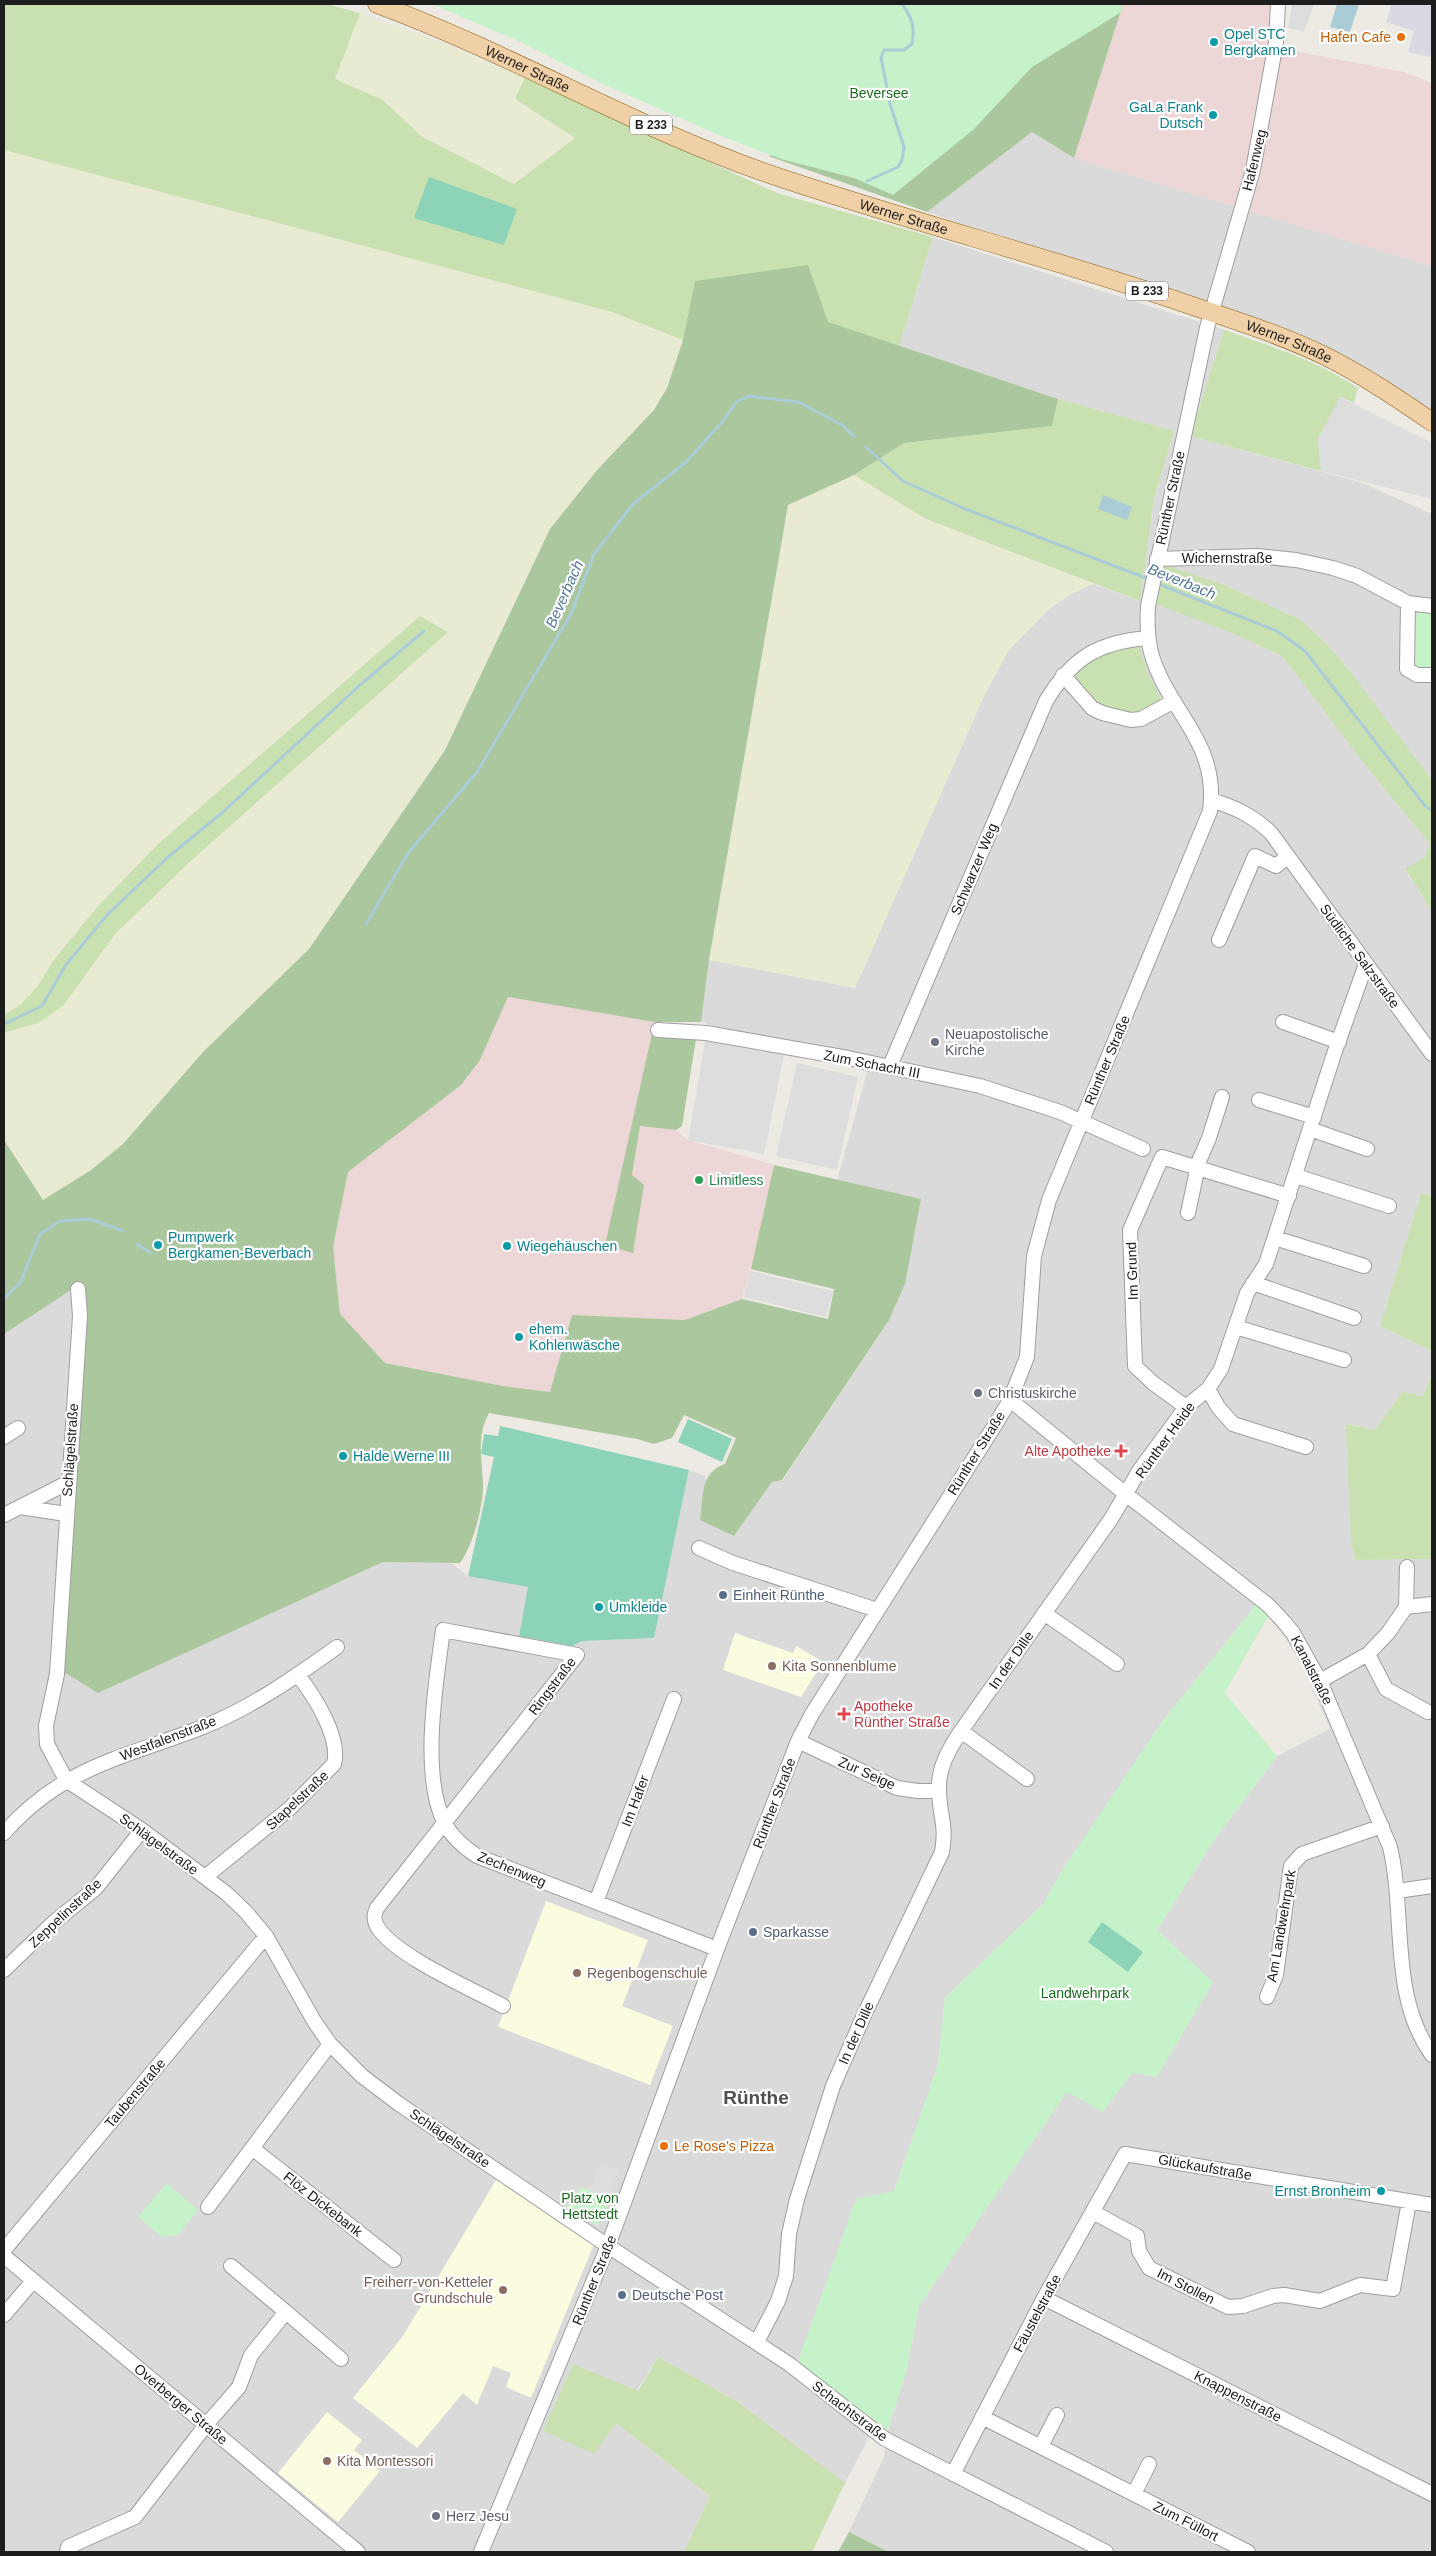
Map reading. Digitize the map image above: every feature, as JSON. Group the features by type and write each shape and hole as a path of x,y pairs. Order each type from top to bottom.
{"main road":[{"name":"Werner Straße","path":"377,4 438,26 702,148 784,180 1119,281 1286,338 1373,382 1432,422"}],"street":[{"name":"Hafenweg","path":"1211,312 1253,170 1276,42 1278,4"},
{"name":"Rünther Straße","path":"481,2552 608,2246 717,1949 798,1741 812,1714 1010,1400 1027,1357 1034,1256 1049,1200 1210,811 1211,800 1208,768 1201,745 1174,701 1152,657 1148,638 1148,606 1211,312"},
{"name":"Wichernstraße","path":"1157,559 1257,556 1296,560 1333,568 1357,576 1408,603 1432,606"},
{"path":"1408,603 1407,668 1417,675 1432,675"},
{"name":"Schwarzer Weg","path":"890,1066 1046,701 1063,675 1088,653 1120,641 1148,638"},
{"path":"1063,675 1092,708 1102,713 1131,720 1141,719 1174,701"},
{"name":"Südliche Salzstraße","path":"1211,800 1234,807 1251,816 1271,833 1432,1054"},
{"path":"1219,940 1256,856 1276,866 1287,857"},
{"name":"Rünther Heide","path":"1127,1496 1139,1471 1186,1406 1208,1389 1221,1369 1246,1293 1266,1264 1366,964"},
{"path":"1283,1022 1339,1042"},
{"name":"Zum Schacht III","path":"658,1030 706,1033 890,1066 980,1086 1060,1112 1081,1122"},
{"path":"1188,1212 1199,1170 1199,1161 1209,1138 1222,1097"},
{"path":"1259,1100 1367,1149"},
{"path":"1081,1122 1143,1149"},
{"name":"Im Grund","path":"1186,1406 1153,1384 1135,1366 1130,1230 1162,1157 1199,1170 1289,1196"},
{"path":"1296,1176 1389,1206"},
{"path":"1275,1238 1364,1266"},
{"path":"1253,1283 1354,1318"},
{"name":"Schlägelstraße","path":"78,1289 80,1316 57,1674 46,1726 47,1744 66,1780 142,1830 205,1877 246,1912 266,1936 314,2021 330,2044 362,2076 399,2104 608,2246"},
{"path":"1236,1326 1344,1360"},
{"name":"Rünther Heide","path":"1208,1389 1218,1408 1233,1424 1306,1447"},
{"name":"Kanalstraße","path":"1010,1400 1127,1496 1276,1613 1293,1633 1320,1681 1382,1826 1394,1867 1405,1988 1416,2027 1432,2055"},
{"path":"4,1437 18,1428"},
{"path":"4,1515 69,1482"},
{"name":"In der Dille","path":"757,2342 778,2302 786,2276 789,2234 797,2199 834,2086 858,2027 942,1852 945,1826 939,1790 944,1761 961,1731 1127,1496"},
{"path":"20,1507 66,1514"},
{"path":"698,1548 733,1562 877,1610"},
{"path":"1320,1681 1368,1654 1388,1632 1406,1607 1407,1567"},
{"path":"1406,1607 1432,1604"},
{"path":"1044,1613 1117,1664"},
{"name":"Ringstraße","path":"443,1630 577,1655 445,1824"},
{"name":"Zechenweg","path":"443,1630 433,1715 434,1793 445,1824 456,1839 477,1856 717,1949"},
{"name":"Westfalenstraße","path":"4,1833 31,1804 66,1780 102,1762 204,1726 252,1702 298,1675 337,1647"},
{"path":"1368,1654 1386,1689 1428,1712"},
{"name":"Stapelstraße","path":"205,1877 289,1808 334,1764 334,1748 323,1715 311,1691 298,1675"},
{"name":"Im Hafer","path":"596,1902 674,1699"},
{"path":"961,1731 1027,1779"},
{"name":"Zur Seige","path":"798,1741 898,1788 918,1791 939,1790"},
{"path":"445,1824 377,1908 374,1916 375,1924 388,1938 410,1955 502,2006"},
{"name":"Am Landwehrpark","path":"1267,1997 1276,1975 1291,1866 1302,1854 1382,1826"},
{"name":"Zeppelinstraße","path":"4,1970 53,1923 96,1888 142,1830"},
{"path":"1397,1891 1432,1886"},
{"name":"Taubenstraße","path":"4,2250 266,1936"},
{"path":"208,2207 330,2044"},
{"name":"Flöz Dickebank","path":"252,2148 394,2260"},
{"name":"Glückaufstraße","path":"1125,2154 1432,2205"},
{"name":"Fäustelstraße","path":"953,2474 1044,2298 1125,2154"},
{"name":"Im Stollen","path":"1093,2212 1137,2236 1139,2251 1149,2268 1221,2304 1236,2307 1273,2296 1320,2300 1360,2284 1393,2290 1410,2202"},
{"name":"Schachtstraße","path":"608,2246 790,2364 885,2438 1106,2552"},
{"name":"Overberger Straße","path":"4,2256 206,2425 351,2550"},
{"path":"231,2266 341,2359"},
{"path":"4,2315 32,2281"},
{"name":"Knappenstraße","path":"1044,2298 1432,2494"},
{"path":"67,2552 68,2547 135,2517 238,2387 251,2355 286,2312"},
{"path":"1041,2446 1057,2415"},
{"name":"Zum Füllort","path":"982,2417 1241,2551"},
{"path":"1134,2494 1149,2464"}],"shaded area":[{"path":"1123,4 1285,4 1283,49 1404,72 1432,83 1432,266 1074,158"},
{"path":"1292,4 1314,4 1304,32 1288,28"},
{"path":"1392,4 1432,4 1432,50 1430,57 1408,52 1414,31 1386,22"},
{"path":"360,13 448,45 525,78 515,100 575,138 514,184 421,136 383,100 335,79"},
{"path":"1032,132 1074,158 1432,266 1432,419 1373,381 1197,305 927,212"},
{"path":"4,150 612,312 683,340 667,388 654,410 598,469 550,529 445,750 309,949 203,1052 123,1144 91,1170 43,1200 4,1140 4,1033 38,1023 63,1006 116,933 193,859 448,631 420,616 158,844 99,905 56,957 37,987 21,1004 4,1015"},
{"path":"933,237 1224,330 1190,436 1360,482 1432,514 1432,780 1350,671 1328,645 1301,620 1225,585 1161,565 1232,633 1282,656 1373,775 1431,845 1425,857 1405,870 1432,911 1432,1196 1421,1193 1380,1326 1432,1351 1432,1374 1423,1396 1402,1392 1375,1430 1347,1424 1355,1560 1432,1559 1432,2552 889,2552 849,2532 884,2457 888,2430 906,2372 919,2306 1067,2091 1103,2111 1132,2072 1157,1930 1216,1837 1277,1756 1330,1729 1304,1670 1289,1643 1268,1616 1256,1605 1162,1722 1065,1866 1043,1904 945,1998 938,2065 894,2191 797,2364 877,2422 845,2483 738,2402 658,2357 616,2423 710,2496 684,2552 4,2552 4,1334 74,1288 88,1312 76,1468 332,1586 383,1562 451,1563 468,1576 529,1587 519,1636 571,1646 582,1641 654,1638 689,1470 706,1476 700,1520 734,1536 772,1482 783,1480 889,1320 921,1199 837,1181 867,1072 701,1022 709,960 855,988 984,696 1008,651 1049,609 1069,595 1093,584 1140,601 1154,498 1174,431 1058,399 899,347"},
{"path":"1340,397 1432,443 1432,499 1321,471 1318,439"},
{"path":"854,475 926,519 1093,584 1069,595 1049,609 1008,651 984,696 855,988 709,960 788,505"},
{"path":"508,997 654,1022 606,1245 632,1175 640,1126 676,1130 688,1140 774,1165 751,1268 742,1299 685,1320 572,1315 551,1392 503,1386 385,1363 340,1315 333,1247 348,1172 461,1085 480,1060"},
{"path":"705,1041 784,1055 764,1154 688,1140"},
{"path":"797,1063 858,1077 837,1170 776,1156"},
{"path":"750,1271 833,1291 826,1317 744,1297"},
{"name":"Kita Sonnenblume","path":"735,1633 793,1653 796,1646 823,1662 801,1697 723,1670"},
{"name":"Regenbogenschule","path":"546,1901 648,1940 622,2006 673,2026 650,2085 498,2027"},
{"path":"600,2163 619,2170 609,2197 590,2190"},
{"name":"Freiherr-von-Ketteler Grundschule","path":"496,2180 594,2244 531,2398 506,2387 511,2373 493,2366 477,2405 463,2393 417,2448 353,2398 403,2336"},
{"name":"Kita Montessori","path":"327,2412 362,2440 354,2450 380,2471 338,2522 278,2473"}],"green space":[{"path":"4,4 327,4 360,13 335,79 383,100 421,136 514,184 575,138 515,99 525,78 777,193 933,237 899,347 695,281 683,340 612,312 4,150"},
{"name":"Beversee","path":"432,4 1123,4 1120,13 1032,67 974,129 893,195 854,178 781,159 721,136 605,85 516,40"},
{"path":"1123,4 1074,158 1032,132 927,212 768,156 790,150"},
{"path":"429,177 517,209 504,245 414,218"},
{"path":"808,265 828,322 1058,399 1052,426 904,443 854,475 788,505 709,960 701,1022 654,1022 508,997 480,1060 461,1085 348,1172 333,1247 340,1314 385,1363 503,1386 550,1392 572,1315 685,1320 742,1299 828,1319 834,1289 751,1269 774,1165 921,1199 905,1284 889,1320 782,1480 772,1482 734,1536 700,1520 704,1486 707,1479 717,1468 725,1464 736,1438 684,1415 672,1438 654,1444 637,1439 489,1413 482,1432 481,1441 483,1489 481,1508 469,1548 460,1563 383,1562 98,1693 59,1669 88,1312 74,1288 4,1334 4,1140 43,1200 91,1170 123,1144 203,1052 309,949 445,750 550,529 598,469 654,410 667,388 683,340 695,281"},
{"path":"1224,330 1310,362 1358,388 1354,403 1341,397 1318,439 1321,471 1190,436"},
{"path":"1058,399 1174,431 1154,498 1140,601 926,519 854,475 904,443 1052,426"},
{"path":"1161,564 1225,585 1301,620 1328,645 1350,671 1432,780 1432,911 1405,869 1425,857 1430,844 1373,775 1282,656 1232,633 1156,604"},
{"path":"1419,610 1432,611 1432,669 1425,671 1412,665 1415,621"},
{"path":"420,616 448,632 193,859 116,933 63,1006 38,1023 4,1033 4,1015 21,1004 37,987 56,957 99,905 158,844"},
{"path":"1139,645 1147,672 1162,700 1136,715 1096,706 1076,682 1077,672 1091,661 1105,654"},
{"path":"652,1033 696,1039 682,1126 676,1130 640,1126 632,1175 644,1185 633,1253 605,1245"},
{"path":"1421,1193 1432,1196 1432,1351 1380,1326"},
{"path":"1432,1374 1432,1559 1355,1560 1351,1540 1346,1424 1375,1430 1402,1392 1423,1396"},
{"path":"688,1419 732,1439 722,1462 678,1442"},
{"path":"500,1426 689,1470 654,1638 582,1641 572,1646 519,1636 528,1587 468,1576 494,1457 481,1454 484,1434 498,1436"},
{"name":"Landwehrpark","path":"1256,1605 1268,1616 1225,1693 1277,1756 1216,1837 1157,1930 1213,1982 1157,2077 1132,2073 1103,2112 1067,2092 919,2306 906,2372 888,2430 797,2364 856,2199 894,2191 938,2065 945,1998 1043,1904 1065,1866 1162,1722"},
{"path":"1102,1922 1143,1952 1128,1972 1088,1942"},
{"path":"167,2183 198,2210 178,2235 162,2237 138,2217"},
{"name":"Platz von Hettstedt","path":"581,2187 611,2198 598,2226 566,2207"},
{"path":"658,2357 738,2402 845,2483 812,2552 684,2552 710,2496 616,2423 594,2454 543,2431 573,2364 638,2391"},
{"path":"849,2532 889,2552 838,2552"}],"water":[{"path":"1337,4 1359,4 1350,32 1330,27"},
{"path":"1103,495 1132,507 1127,520 1098,509"}],"waterway":[{"name":"Beverbach","path":"867,181 898,167 902,160 904,147 890,104 881,57 884,50 904,50 912,44 912,23 902,4"},
{"name":"Beverbach","path":"366,924 408,853 477,772 571,614 594,554 633,504 686,462 723,421 736,402 748,396 798,402 842,425 854,436"},
{"name":"Beverbach","path":"866,447 903,481 963,508 1151,580"},
{"name":"Beverbach","path":"1156,583 1277,631 1305,651 1426,807 1432,810"},
{"path":"4,1024 42,1006 65,966 107,915 167,858 223,812 360,685 424,631"},
{"name":"Beverbach","path":"4,1298 20,1283 40,1234 60,1221 90,1219 123,1231"},
{"name":"Beverbach","path":"137,1244 151,1253"}],"place":[{"name":"Hafen Cafe","path":"1401,37"},
{"name":"Opel STC Bergkamen","path":"1214,42"},
{"name":"GaLa Frank Dutsch","path":"1213,115"},
{"name":"Neuapostolische Kirche","path":"935,1042"},
{"name":"Limitless","path":"699,1180"},
{"name":"Pumpwerk Bergkamen-Beverbach","path":"158,1245"},
{"name":"Wiegehäuschen","path":"507,1246"},
{"name":"ehem. Kohlenwäsche","path":"519,1337"},
{"name":"Christuskirche","path":"978,1393"},
{"name":"Alte Apotheke","path":"1121,1451"},
{"name":"Halde Werne III","path":"343,1456"},
{"name":"Einheit Rünthe","path":"723,1595"},
{"name":"Umkleide","path":"599,1607"},
{"name":"Kita Sonnenblume","path":"772,1666"},
{"name":"Apotheke Rünther Straße","path":"844,1714"},
{"name":"Sparkasse","path":"753,1932"},
{"name":"Regenbogenschule","path":"577,1973"},
{"name":"Le Rose's Pizza","path":"664,2146"},
{"name":"Ernst Bronheim","path":"1381,2191"},
{"name":"Freiherr-von-Ketteler Grundschule","path":"503,2290"},
{"name":"Deutsche Post","path":"622,2295"},
{"name":"Kita Montessori","path":"327,2461"},
{"name":"Herz Jesu","path":"436,2516"}],"district":[{"name":"Rünthe","path":"756,2097"}]}
